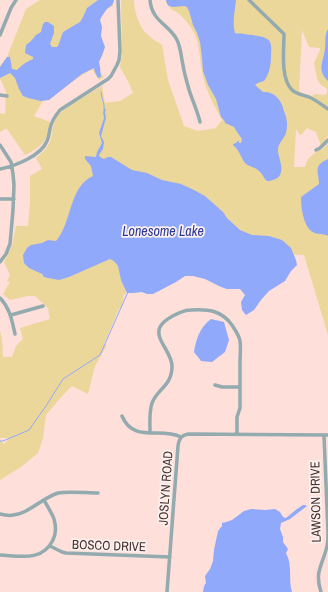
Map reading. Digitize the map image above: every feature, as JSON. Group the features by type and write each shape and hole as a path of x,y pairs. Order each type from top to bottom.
{"street":[{"path":"0,35 16,0"},
{"path":"0,169 20,163 42,149 48,141 55,116 60,110 111,76 119,60 120,51 118,0"},
{"path":"150,0 152,10 156,17 177,39 188,87 200,122"},
{"path":"249,0 284,34 284,68 288,84 292,90 311,98 328,109"},
{"path":"0,95 7,96"},
{"path":"316,150 328,140"},
{"path":"0,145 10,160 14,174 14,199 10,244 6,254 0,262"},
{"path":"0,199 14,199"},
{"path":"0,298 6,305 11,315 16,334"},
{"path":"11,315 43,306"},
{"path":"150,433 150,413 152,402 168,382 172,373 172,361 170,355 159,336 160,326 178,313 188,310 206,310 217,312 226,318 235,330 240,341 240,408 237,417 237,434"},
{"path":"215,385 240,387"},
{"path":"122,416 129,427 136,431 172,434 181,437"},
{"name":"JOSLYN ROAD","path":"167,592 178,446 179,440 184,434 326,435"},
{"name":"LAWSON DRIVE","path":"321,592 318,577 326,552 328,540 326,435"},
{"path":"0,514 18,514 50,496 62,492 98,493"},
{"path":"0,555 33,556 38,555 50,546 56,532 55,520 44,500"},
{"name":"BOSCO DRIVE","path":"50,546 66,553 170,558"}],"shaded area":[{"path":"40,0 113,0 113,6 100,12 102,56 96,67 104,77 99,80 92,69 44,99 34,116 50,122 47,136 40,146 25,155 7,129 0,132 0,113 5,114 6,92 0,79 0,66 7,57 26,9"},
{"path":"121,0 134,0 137,16 142,28 148,35 162,45 168,80 184,126 198,131 216,128 222,120 211,100 205,83 196,36 187,22 176,11 172,10 166,0 328,0 328,136 321,146 316,132 307,128 300,135 296,129 294,167 305,167 308,159 317,151 323,149 328,142 328,335 304,255 286,254 151,271 130,282 124,295 122,307 119,309 104,344 107,345 95,366 88,394 72,386 46,415 43,438 38,453 21,467 0,480 0,440 4,444 10,438 0,438 0,331 3,357 12,357 16,346 23,339 20,328 50,319 48,308 35,296 10,300 3,294 10,282 7,281 10,275 4,262 12,246 16,226 28,226 30,176 42,169 36,158 49,144 54,123 59,114 70,105 102,86 105,103 120,101 133,93 120,67 122,54","holes":["302,30 309,47 320,48 314,63 317,78 320,84 327,89 327,93 325,95 315,94 312,96 299,92"]}],"water":[{"path":"98,0 114,0 113,4 108,8 100,20 102,27 101,36 105,47 99,62 101,77 98,78 94,68 82,74 49,100 41,101 23,96 15,78 10,73 0,78 0,67 7,57 10,57 12,69 17,70 25,63 33,59 33,57 25,53 26,45 41,32 45,22 48,22 54,26 54,33 50,44 52,47 57,47 63,32 80,22 87,8"},
{"path":"166,0 236,0 234,21 235,33 254,35 269,40 271,47 270,67 266,79 255,85 263,92 269,92 277,97 283,106 286,119 286,133 279,145 278,150 281,172 276,179 267,181 260,172 245,163 239,151 233,145 238,141 241,143 242,139 234,127 225,123 221,117 216,99 208,85 203,71 200,42 189,11 187,7 184,6 169,6"},
{"path":"328,29 328,81 322,73 322,65"},
{"name":"Lonesome Lake","path":"104,109 106,109 106,118 101,136 104,142 103,149 99,155 100,157 104,159 111,157 132,170 147,173 162,180 181,184 194,190 205,196 240,230 252,235 269,236 282,240 291,248 297,265 285,281 269,291 254,310 246,315 242,310 241,302 245,295 240,289 227,289 205,279 193,276 185,276 153,294 142,292 127,293 121,280 118,266 110,259 59,280 44,277 42,274 29,268 24,263 23,255 27,248 31,245 48,240 56,241 65,225 79,188 85,181 93,176 91,166 85,159 85,156 96,157 102,143 99,133 104,118"},
{"path":"328,159 328,236 315,233 307,226 302,211 301,197 319,184 318,167"},
{"path":"211,319 224,322 229,340 225,352 212,362 201,361 194,352 196,342 201,330"},
{"path":"303,505 307,506 290,519 281,523 280,529 283,542 288,549 286,553 290,568 292,592 203,592 206,583 205,576 213,561 218,531 222,526 222,522 232,520 244,511 251,509 275,509 286,518"}],"waterway":[{"path":"101,92 104,109"},
{"path":"0,441 29,430 63,379 100,355 128,292"}]}
